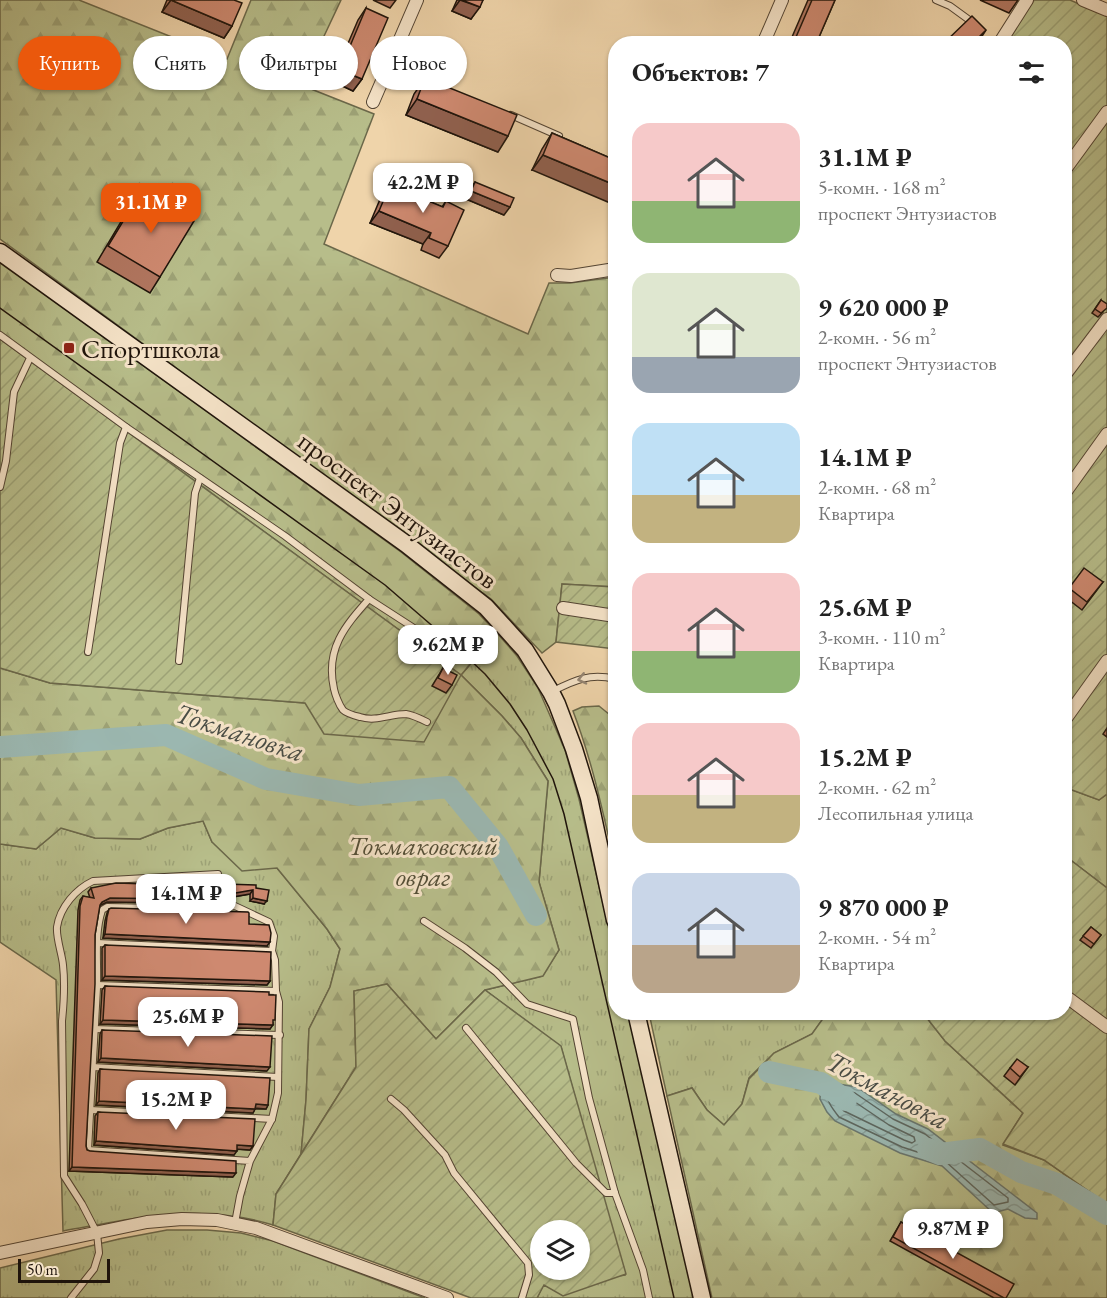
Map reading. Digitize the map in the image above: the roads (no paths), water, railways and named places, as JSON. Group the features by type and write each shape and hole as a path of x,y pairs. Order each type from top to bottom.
{"street":[{"path":"373,102 417,0"},
{"path":"766,36 782,0"},
{"path":"1004,36 1027,0"},
{"path":"1083,0 1107,10"},
{"path":"1072,160 1107,112"},
{"name":"проспект Энтузиастов","path":"0,252 406,544 486,607 525,650 551,692 574,748 608,876"},
{"path":"557,275 571,276 608,270"},
{"path":"1072,365 1107,319"},
{"path":"1072,483 1107,434"},
{"path":"563,608 608,615"},
{"path":"1072,710 1107,661"},
{"path":"1072,702 1077,703"},
{"path":"1072,1000 1107,1027"},
{"path":"638,1020 702,1298"},
{"path":"0,1253 147,1222 182,1219 217,1220 256,1228 447,1298"}],"lane":[{"path":"936,0 950,6 972,22"},
{"path":"502,111 564,138"},
{"path":"0,335 126,427 285,536 369,599 434,641 465,640 490,633 501,623"},
{"path":"0,487 6,461 14,392 30,358"},
{"path":"88,652 120,443 126,427"},
{"path":"179,661 195,493 200,478"},
{"path":"369,599 352,618 340,637 334,653 331,674 335,694 343,710 362,718 408,714 427,722"},
{"path":"551,692 575,680 601,675 608,677"},
{"path":"71,1298 94,1269 99,1253 97,1233 64,1176 62,1021 64,997 63,966 57,929 64,908 82,887 93,881 218,874"},
{"path":"235,1223 250,1161 272,1119 278,1093 279,1002 272,951 274,936 269,922 235,906 205,909 107,907 100,915 97,943 97,985 88,1150 250,1161"},
{"path":"424,921 465,948 495,972 527,1004 573,1019 589,1098 615,1193 643,1270 649,1298"},
{"path":"97,943 272,951"},
{"path":"97,985 276,991"},
{"path":"466,1028 576,1163 606,1193 615,1193"},
{"path":"94,1029 279,1035"},
{"path":"92,1067 278,1077"},
{"path":"391,1099 445,1155 454,1173 528,1263 529,1275 522,1298"},
{"path":"90,1110 272,1119"}],"water":[{"path":"827,1079 838,1084 857,1087 896,1114 928,1129 1037,1213 1037,1219 1025,1218 1008,1209 993,1213 942,1166 900,1153 835,1121 820,1099 821,1083"}],"waterway":[{"name":"Токмановка","path":"0,747 166,735 266,779 359,795 449,787 498,847 536,915"},
{"name":"Токмановка","path":"769,1072 821,1083 846,1100"},
{"name":"Токмановка","path":"928,1149 940,1154 980,1149 1021,1172 1057,1184 1107,1214"}],"tram line":[{"path":"0,308 385,585 485,674 510,704 527,730 553,779 564,814 608,1008"},
{"path":"611,1020 674,1298"}],"place":[{"name":"Спортшкола","path":"69,348"}],"park label":[{"name":"Токмаковский овраг","path":"423,860"}]}
